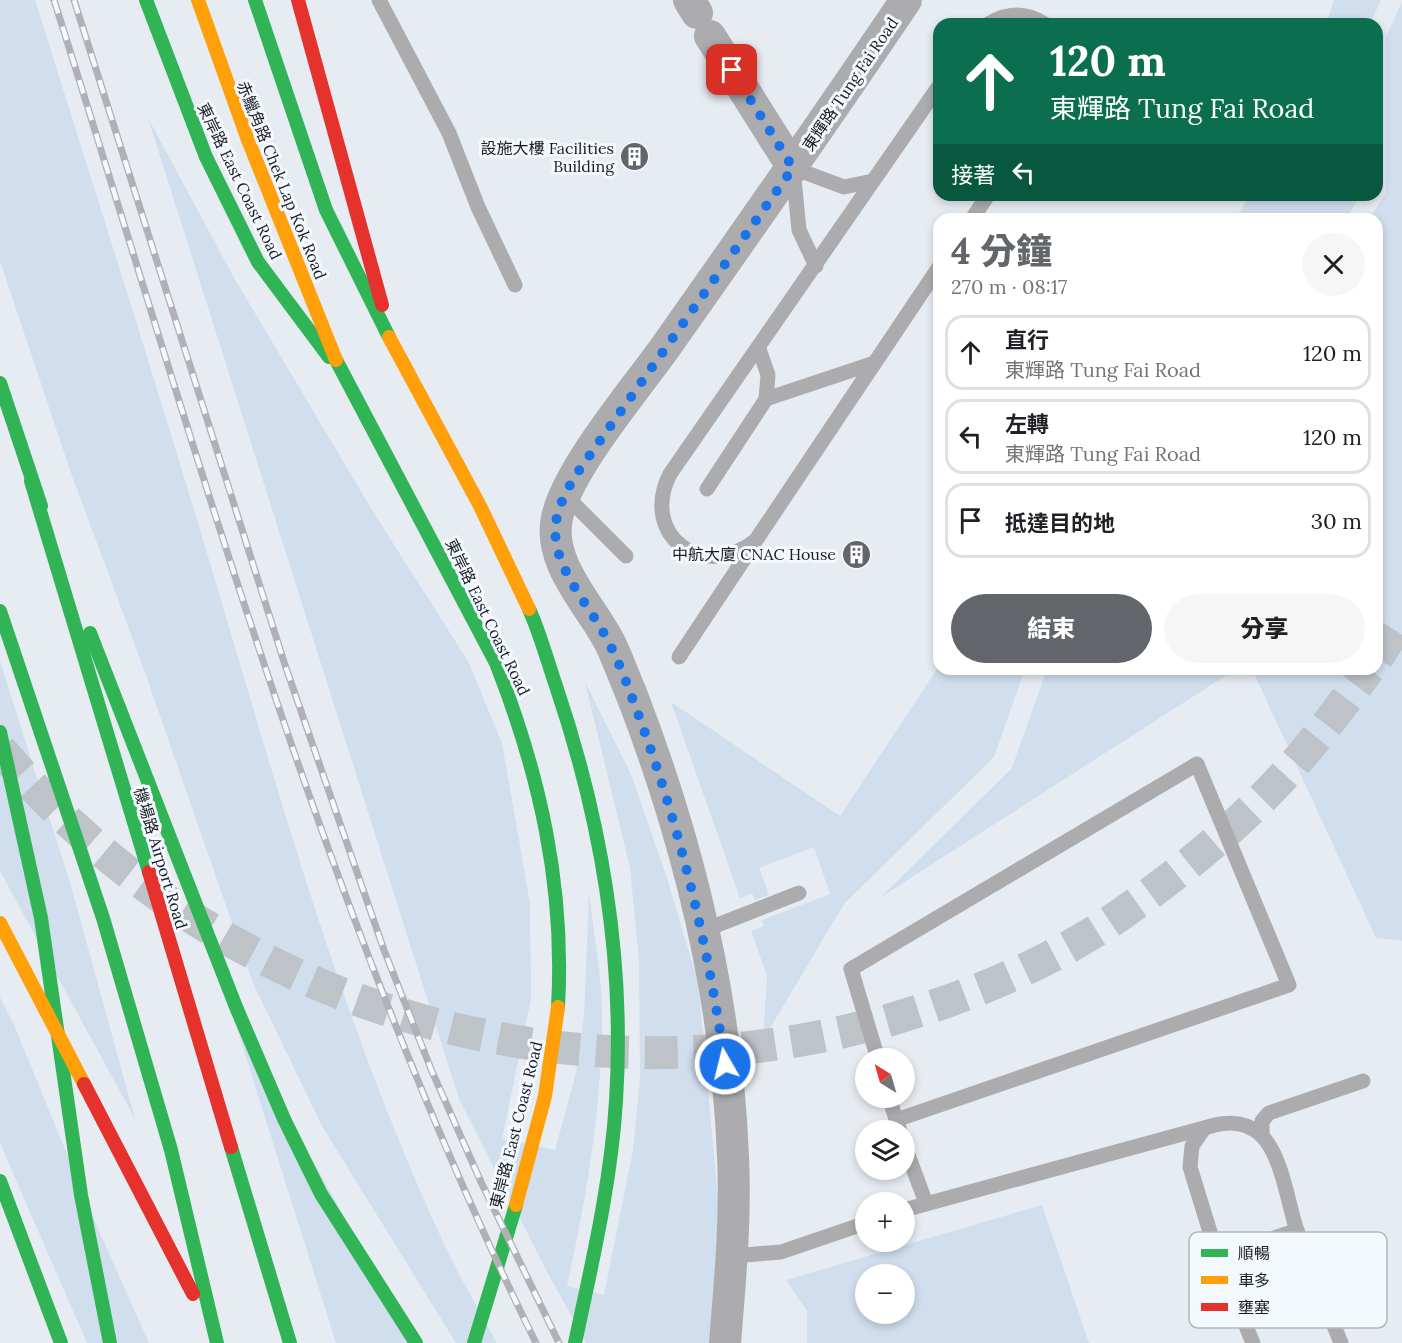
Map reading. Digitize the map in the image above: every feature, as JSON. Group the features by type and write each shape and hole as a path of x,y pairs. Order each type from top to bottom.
{"main road":[{"name":"東岸路 East Coast Road","path":"146,0 206,157 258,262 340,371 496,663 513,704 534,772 551,855 560,960 558,1012 552,1058 532,1145 474,1343"},
{"name":"赤鱲角路 Chek Lap Kok Road","path":"198,0 248,140 340,371"},
{"name":"赤鱲角路 Chek Lap Kok Road","path":"255,0 326,210 393,346"},
{"name":"東岸路 East Coast Road","path":"298,0 393,346 480,507 533,618 566,711 589,797 613,935 618,1040 616,1103 610,1163 587,1291 575,1343"},
{"name":"機場路 Airport Road","path":"0,383 290,1343"},
{"path":"31,481 236,1007 284,1119 321,1194 367,1270 416,1343"},
{"path":"0,611 104,918 171,1150 216,1341"},
{"path":"0,732 22,822 46,945 76,1170 110,1343"},
{"path":"0,923 216,1341"},
{"path":"0,1181 61,1343"}],"street":[{"name":"東輝路 Tung Fai Road","path":"725,1343 732,1256 734,1158 728,1088 702,931 678,832 631,695 611,645 559,557 555,538 556,520 564,494 604,433 793,168 906,0"},
{"name":"東輝路 Tung Fai Road","path":"699,16 793,168"}],"lane":[{"path":"379,0 449,133 478,207 515,285"},
{"path":"1004,18 1012,15 1032,18"},
{"path":"756,540 743,551 727,557 711,558 693,553 676,541 667,528 662,494 670,474 816,267 933,95"},
{"name":"東輝路 Tung Fai Road","path":"816,267 799,230 793,168 844,187 873,181"},
{"path":"679,657 933,276"},
{"path":"707,489 766,399 768,375 759,349"},
{"path":"766,399 874,363"},
{"path":"564,494 626,556"},
{"path":"875,1048 851,969 1197,764 1289,985 912,1120"},
{"path":"702,931 799,893"},
{"path":"1262,1135 1262,1121 1269,1113 1363,1081"},
{"path":"915,1206 1227,1122 1251,1128 1262,1135 1275,1158 1297,1230 1291,1232"},
{"path":"1203,1130 1192,1146 1190,1167 1210,1232"},
{"path":"915,1173 926,1203"},
{"path":"732,1256 781,1252 855,1227"},
{"path":"1247,1328 1253,1343"},
{"path":"1335,1328 1341,1343"}],"shaded area":[{"path":"0,0 35,0 170,430 290,830 346,1000 410,1167 446,1248 497,1343 456,1343 322,1126 253,983 143,667 71,473 0,261"},
{"path":"1334,0 1381,0 1373,18 1328,18"},
{"path":"1402,2 1402,941 1376,938 1255,675 1383,675 1383,213 1373,213 1383,201 1386,193 1386,37"},
{"path":"148,118 233,276 372,510 468,661 502,743 530,903 531,999 502,1139 555,1150 576,1073 584,1015 589,891 601,984 601,1049 592,1151 567,1286 604,1295 633,1150 640,1078 639,961 630,868 585,682 631,774 667,878 698,982 723,1252 710,1343 586,1343 459,1099"},
{"path":"1246,201 1356,201 1350,213 1239,213"},
{"path":"0,661 71,886 135,1119 0,871"},
{"path":"933,675 1023,675 994,757 844,904 763,1040 767,976 751,931 764,926 762,920 830,894 814,847 759,868 769,895 755,900 752,893 740,898 671,702 840,816"},
{"path":"1045,675 1227,675 881,897 1012,768"},
{"path":"0,997 15,1027 91,1213 149,1343 87,1343 0,1143"},
{"path":"235,1022 415,1343 336,1343"},
{"path":"1042,1205 1089,1343 807,1343 807,1311 786,1280 882,1252 915,1252 915,1242"}],"tunnel":[{"path":"1383,649 1402,619"},
{"path":"0,749 87,838 185,913 291,972 404,1015 523,1042 644,1053 767,1045 889,1020 951,1000 1042,961 1127,910 1167,881 1225,833 1291,768 1364,675"}],"railway":[{"path":"54,0 214,512 329,850 392,1016 461,1181 536,1343"},
{"path":"74,0 285,665 384,950 431,1069 481,1182 559,1343"}],"traffic: fast":[{"path":"146,0 206,157 258,262 329,357"},
{"path":"255,0 326,210 389,337"},
{"path":"336,360 496,663 512,705 537,789 553,875 559,962 558,1007"},
{"path":"0,383 41,506"},
{"path":"31,481 149,872"},
{"path":"529,609 556,686 586,787 606,891 617,996 618,1048 614,1132 600,1223 575,1343"},
{"path":"0,611 103,918 171,1150 217,1343"},
{"path":"90,633 236,1007 284,1119 321,1194 416,1343"},
{"path":"0,732 41,918 81,1195 110,1343"},
{"path":"231,1147 290,1343"},
{"path":"0,1181 61,1343"},
{"path":"474,1343 516,1205"}],"traffic: slow":[{"path":"198,0 248,140 336,360"},
{"path":"389,337 480,506 529,609"},
{"path":"0,923 84,1084"},
{"path":"516,1205 545,1096 558,1007"}],"traffic: jam":[{"path":"298,0 382,305"},
{"path":"149,872 231,1147"},
{"path":"84,1084 193,1294"}],"place":[{"name":"設施大樓 Facilities Building","path":"635,157"},
{"name":"中航大廈 CNAC House","path":"857,554"}],"route":[{"path":"725,1064 702,931 678,832 631,695 611,645 559,557 555,538 556,520 564,494 580,469 793,168 732,70"}]}
